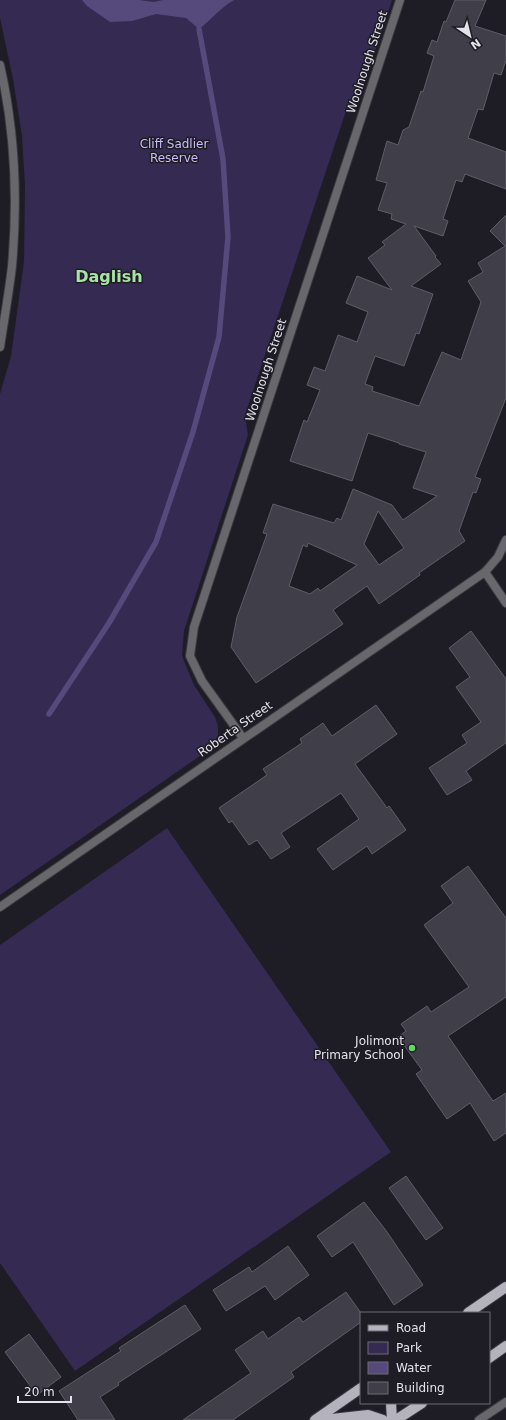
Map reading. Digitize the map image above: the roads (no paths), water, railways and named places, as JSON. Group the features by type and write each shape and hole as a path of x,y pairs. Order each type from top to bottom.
{"main road":[{"path":"469,1312 506,1287"},
{"path":"490,1357 506,1346"},
{"path":"316,1420 360,1389"},
{"path":"391,1404 392,1420"},
{"path":"396,1420 420,1404"},
{"path":"323,1420 368,1415 384,1420"}],"street":[{"name":"Woolnough Street","path":"244,738 202,681 190,656 194,627 400,0"},
{"path":"0,65 6,92 12,134 15,202 12,266 0,347"},
{"name":"Roberta Street","path":"0,907 485,572 498,557 506,540"},
{"path":"485,572 506,603"},
{"path":"480,1420 506,1402"}],"water":[{"path":"82,0 139,0 154,2 163,0 234,0 199,29 186,18 156,14 132,21 110,22 87,6"}],"waterway":[{"path":"49,714 109,623 156,542 193,432 219,337 228,237 223,159 199,29"}],"place":[{"name":"Jolimont Primary School","path":"412,1048"}],"district":[{"name":"Daglish","path":"109,276"}],"park label":[{"name":"Cliff Sadlier Reserve","path":"174,151"}]}
